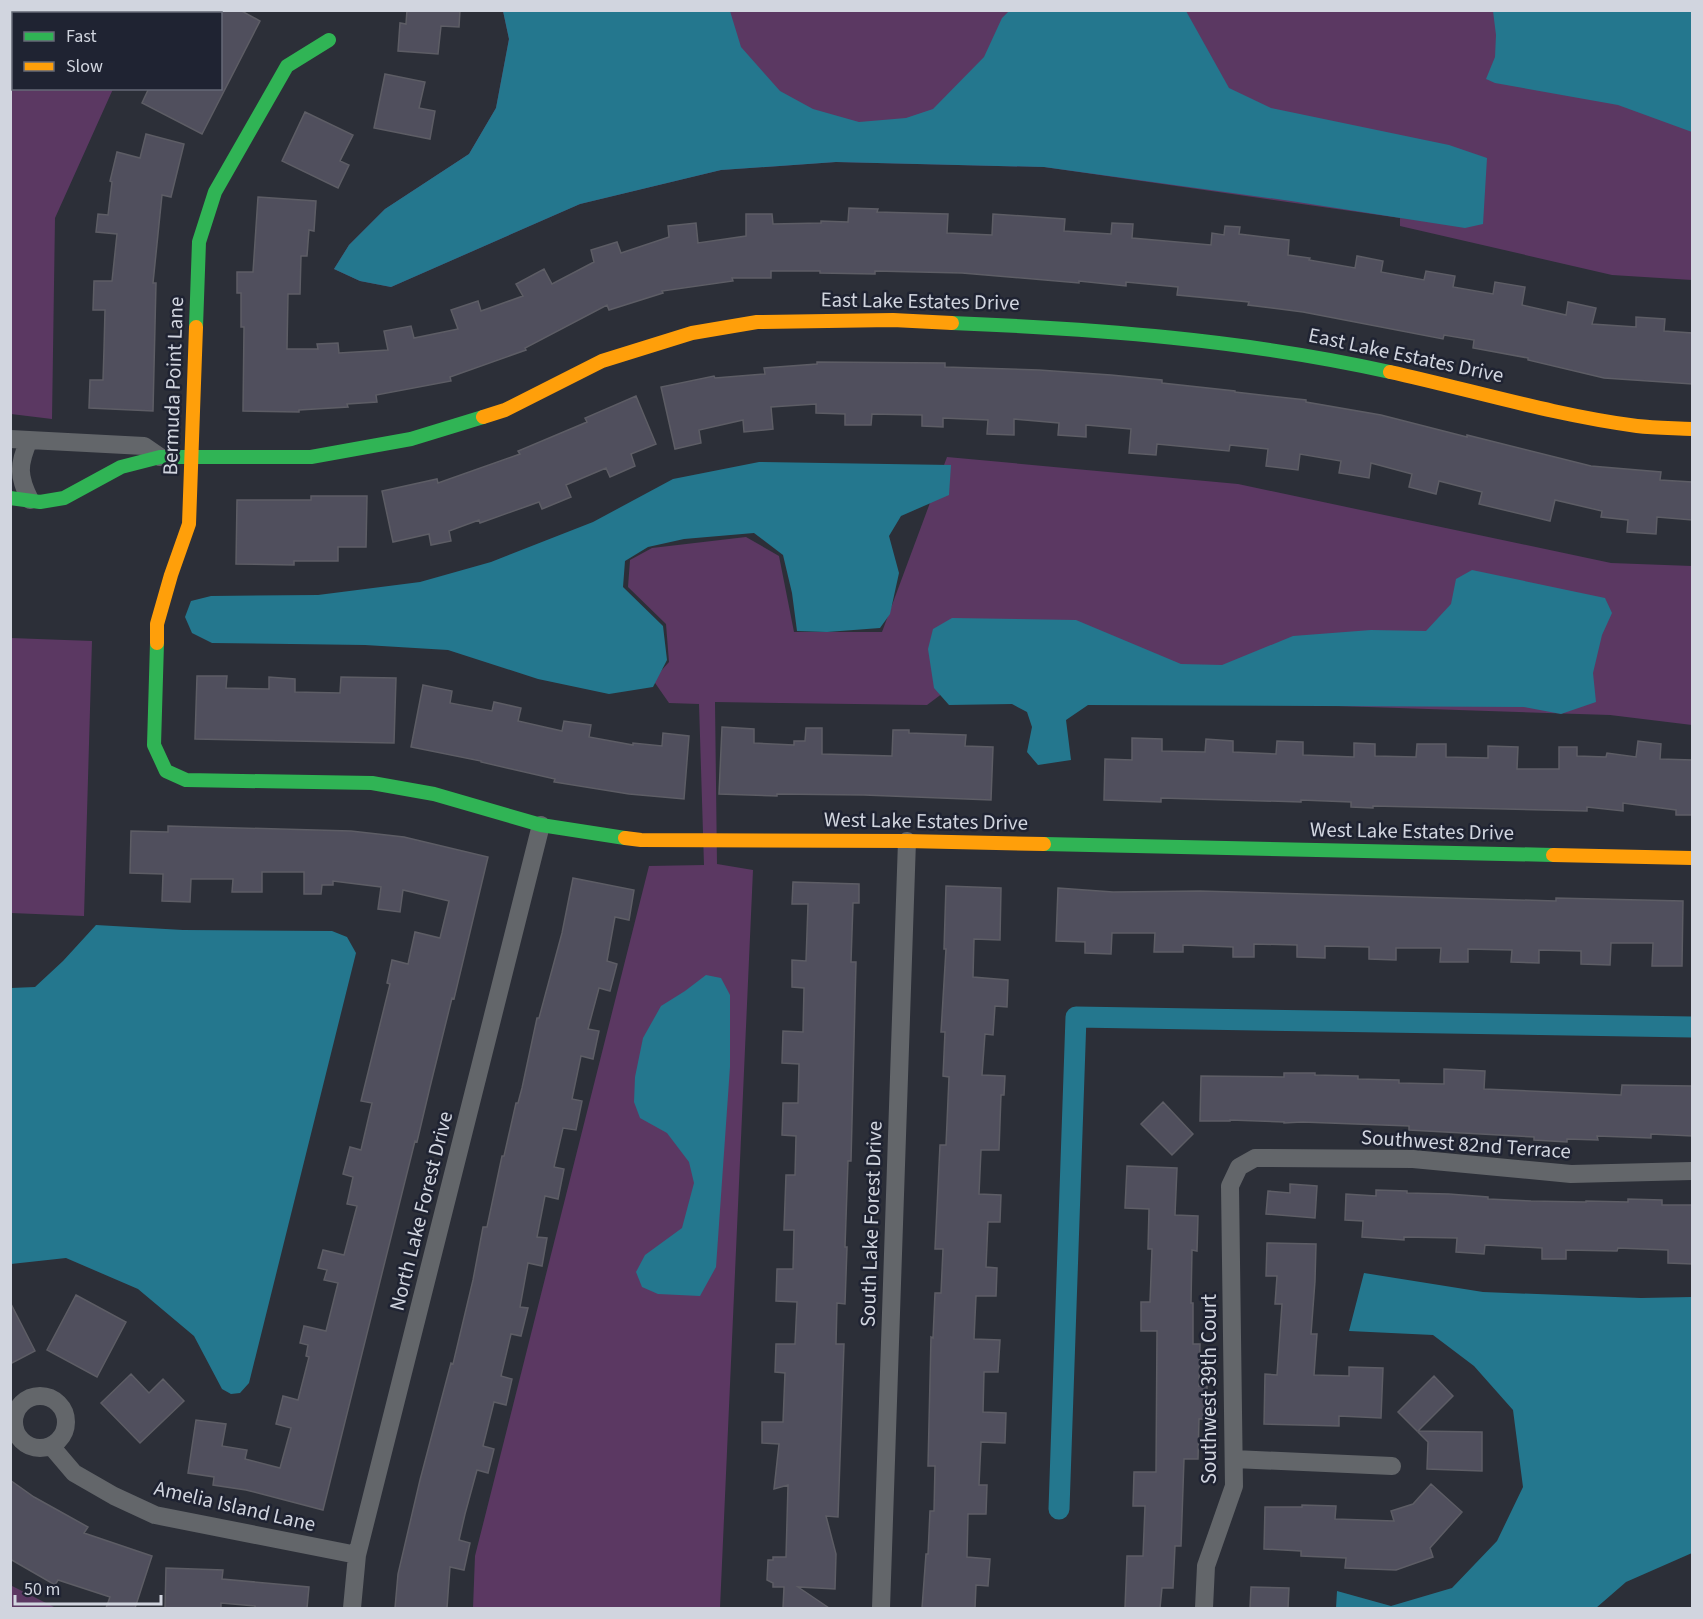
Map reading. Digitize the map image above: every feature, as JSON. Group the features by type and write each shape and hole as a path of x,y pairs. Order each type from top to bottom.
{"street":[{"name":"Bermuda Point Lane","path":"166,771 153,745 157,624 189,524 199,242 215,192 287,66 330,40"},
{"name":"East Lake Estates Drive","path":"10,498 40,502 64,498 121,467 160,457 310,457 411,439 506,410 602,361 692,333 758,322 780,321 893,320 997,324 1199,340 1341,361 1451,385 1557,412 1638,426 1692,429"},
{"name":"East Lake Estates Drive","path":"10,439 144,446 160,457"},
{"path":"29,440 22,455 20,474 30,500"},
{"name":"West Lake Estates Drive","path":"166,771 186,780 372,783 434,794 542,825 641,840 907,841 1692,858"},
{"name":"North Lake Forest Drive","path":"352,1608 357,1555 542,825"},
{"name":"South Lake Forest Drive","path":"881,1608 907,841"},
{"name":"Southwest 82nd Terrace","path":"1239,1167 1255,1158 1413,1159 1571,1174 1692,1171"},
{"name":"Southwest 39th Court","path":"1204,1608 1206,1566 1234,1486 1230,1186 1239,1167"},
{"name":"Amelia Island Lane","path":"51,1446 74,1473 114,1496 155,1515 357,1555"},
{"path":"1234,1459 1392,1466"}],"shaded area":[{"path":"11,10 147,11 12,12 12,90 113,90 55,218 52,419 11,414"},
{"path":"503,11 1692,11 1692,280 1612,275 1400,226 1400,218 1044,167 836,162 721,170 580,204 391,287 360,281 334,269 349,245 385,209 469,154 496,108 509,39"},
{"path":"947,457 1238,484 1611,563 1692,566 1692,725 1610,715 943,693 927,705 715,702 717,864 753,870 720,1608 473,1608 475,1556 649,866 704,865 699,704 669,703 653,680 669,662 666,624 628,587 630,560 652,548 746,537 779,556 794,632 882,632"},
{"path":"11,638 92,641 84,916 11,913"},
{"path":"10,1585 54,1607 62,1608 11,1608"}],"water":[{"path":"503,11 730,11 741,47 780,91 813,109 859,122 906,118 933,109 984,57 1002,18 1009,11 1186,11 1229,88 1271,108 1449,145 1487,158 1483,224 1465,228 1044,167 836,162 721,170 580,204 391,287 360,281 334,269 349,245 385,209 469,154 496,108 509,39"},
{"path":"1493,11 1692,11 1692,132 1618,105 1495,83 1486,79 1495,57 1496,35"},
{"path":"759,462 951,465 949,495 901,516 889,536 899,573 890,614 880,628 827,632 797,631 792,593 783,555 754,533 684,539 648,547 625,561 623,587 663,626 667,660 653,687 609,694 538,679 448,650 365,645 212,643 192,633 185,617 191,601 211,596 318,595 420,582 491,562 593,522 673,479"},
{"path":"1472,570 1605,598 1612,613 1602,635 1593,673 1596,702 1561,714 1524,707 1088,705 1066,720 1071,760 1038,765 1027,752 1032,727 1027,712 1012,704 949,705 934,688 928,649 933,629 952,618 1076,620 1181,664 1222,665 1293,636 1371,630 1426,631 1451,604 1456,579"},
{"path":"96,925 183,930 332,931 347,937 356,953 249,1383 240,1393 231,1394 222,1389 194,1336 138,1289 66,1258 11,1264 11,988 35,987"},
{"path":"706,975 721,978 730,995 730,1067 716,1267 700,1296 658,1294 642,1287 636,1272 645,1255 682,1228 694,1183 689,1162 667,1133 640,1118 634,1102 635,1077 643,1038 661,1006"},
{"path":"1364,1273 1483,1292 1641,1298 1692,1297 1692,1553 1626,1582 1596,1608 1336,1608 1337,1591 1391,1606 1452,1588 1497,1541 1523,1487 1513,1410 1474,1366 1433,1335 1349,1331"}],"building":[{"path":"220,10 240,10 260,21 202,134 142,103 148,90 222,90 222,12"},
{"path":"407,10 460,10 459,27 441,26 438,54 398,51 400,23 406,24"},
{"path":"385,74 425,82 419,108 435,111 430,139 374,128"},
{"path":"305,112 353,135 340,161 349,165 338,188 282,161"},
{"path":"146,134 184,144 171,197 162,195 153,283 156,283 153,411 89,408 90,380 103,380 105,310 93,310 94,281 112,281 117,234 96,232 98,214 108,215 112,182 110,181 117,152 140,158"},
{"path":"258,197 316,201 314,231 309,230 307,256 301,256 300,294 288,294 287,349 318,349 317,344 338,343 339,353 388,350 384,331 411,326 414,338 458,329 451,310 478,301 481,311 523,296 516,284 544,269 552,284 594,262 591,250 617,242 621,253 669,237 668,226 696,223 698,243 746,236 746,214 772,214 773,224 848,222 849,208 878,209 877,212 948,214 947,233 992,235 993,214 1065,219 1064,231 1111,234 1112,223 1133,224 1132,238 1211,245 1212,233 1224,235 1225,226 1240,227 1239,234 1289,240 1288,255 1310,258 1309,260 1355,268 1357,256 1383,261 1381,272 1424,280 1426,271 1455,276 1453,287 1493,294 1495,282 1525,287 1522,305 1566,315 1568,302 1596,308 1592,324 1636,327 1636,317 1665,319 1664,331 1692,333 1692,384 1604,378 1528,360 1528,358 1473,348 1474,340 1444,335 1443,339 1303,312 1248,305 1249,302 1177,295 1178,287 1126,282 1126,286 1079,281 1079,283 962,273 875,271 875,274 771,271 771,278 732,278 733,281 662,291 663,293 609,310 607,305 525,348 526,350 450,377 451,381 376,395 377,402 347,404 348,407 299,410 299,412 243,411 244,327 241,327 241,293 237,293 237,272 253,272"},
{"path":"817,362 945,363 945,367 1111,375 1306,400 1306,402 1381,415 1591,466 1661,472 1660,480 1692,482 1692,520 1657,517 1656,534 1627,532 1628,520 1601,517 1602,511 1555,500 1550,521 1479,504 1482,492 1439,481 1436,494 1409,487 1412,474 1371,463 1369,478 1339,473 1341,461 1300,454 1298,470 1266,466 1268,449 1230,445 1229,451 1157,444 1156,455 1129,453 1131,429 1086,425 1086,437 1058,435 1059,423 1014,419 1014,435 987,434 988,420 943,418 943,427 922,426 922,415 872,414 871,425 845,425 845,414 816,413 816,404 771,407 773,429 744,432 743,420 699,430 701,443 675,449 661,387 714,376 715,378 765,374 764,368 817,364"},
{"path":"636,396 656,444 631,454 635,466 610,477 606,468 566,485 571,497 542,509 539,502 480,523 479,520 449,531 451,541 431,545 429,534 393,542 382,491 437,479 438,483 520,454 518,451 587,422 585,418"},
{"path":"311,496 367,496 366,547 338,547 338,561 294,561 294,565 236,564 237,500 311,500"},
{"path":"197,676 227,676 226,688 269,689 269,677 295,679 295,692 340,693 341,677 396,678 394,743 195,739"},
{"path":"423,685 452,691 450,703 492,711 494,702 521,708 518,721 562,731 564,721 591,725 589,737 633,745 633,743 662,746 663,733 689,736 684,799 629,794 554,782 555,779 411,747"},
{"path":"722,727 754,729 754,743 794,745 794,741 805,741 806,728 822,728 822,754 892,756 893,730 909,730 909,733 966,735 965,746 993,747 991,800 864,795 719,794"},
{"path":"1132,738 1162,739 1162,751 1205,752 1206,739 1233,741 1233,752 1276,754 1277,741 1303,742 1303,755 1354,757 1354,743 1375,744 1375,756 1416,757 1417,744 1446,744 1446,757 1488,758 1488,746 1518,747 1517,769 1559,769 1559,747 1577,747 1577,756 1606,757 1607,753 1636,757 1638,741 1661,744 1660,759 1692,760 1692,815 1676,815 1676,810 1623,803 1623,811 1587,807 1587,811 1373,806 1373,808 1351,807 1351,802 1301,800 1301,802 1161,798 1161,802 1104,800 1105,759 1132,760"},
{"path":"168,826 351,831 404,837 488,857 454,999 452,998 417,1142 415,1141 323,1510 246,1490 213,1485 214,1477 188,1473 196,1420 226,1424 222,1446 247,1450 245,1459 280,1468 291,1428 276,1424 283,1396 298,1400 309,1357 306,1356 308,1345 300,1343 304,1326 326,1331 338,1283 324,1280 327,1270 318,1268 323,1250 344,1255 357,1206 347,1204 353,1177 343,1174 350,1147 361,1150 372,1103 361,1101 390,984 387,983 392,960 408,964 415,932 440,938 449,901 403,890 400,912 378,909 381,887 333,881 333,885 322,885 321,894 304,894 304,872 262,872 262,892 232,892 233,879 191,879 190,902 162,901 163,874 130,873 131,831 168,832"},
{"path":"573,878 634,890 629,920 615,917 607,961 617,964 610,991 599,988 588,1029 599,1031 593,1059 581,1056 572,1099 582,1101 576,1130 563,1128 554,1167 564,1169 558,1199 545,1196 537,1237 547,1238 542,1266 528,1263 520,1307 528,1308 521,1336 511,1334 501,1376 512,1379 506,1405 494,1402 483,1446 494,1449 488,1473 477,1470 459,1540 470,1543 464,1570 450,1567 447,1608 395,1608 398,1574 420,1480 451,1363 453,1364 483,1227 487,1227 502,1156 504,1156 516,1103 518,1103 522,1088 537,1018 539,1018 562,933"},
{"path":"793,882 859,884 859,903 853,903 851,962 856,962 851,1161 848,1161 845,1247 847,1247 845,1304 837,1303 836,1344 844,1344 838,1517 826,1516 836,1554 835,1589 798,1587 829,1608 783,1608 784,1587 773,1587 773,1583 767,1580 768,1560 773,1560 773,1557 786,1557 788,1485 774,1489 779,1444 762,1443 762,1422 783,1422 785,1373 775,1372 776,1344 795,1344 797,1302 776,1301 777,1269 793,1269 794,1230 784,1230 786,1175 795,1175 796,1136 782,1135 783,1103 798,1103 799,1064 782,1063 783,1031 803,1032 804,988 792,987 792,960 806,961 808,904 792,904"},
{"path":"946,886 1001,888 1000,940 974,939 973,977 1008,980 1007,1007 995,1006 993,1035 985,1034 982,1075 1005,1076 1004,1095 1001,1095 999,1150 981,1150 979,1194 1001,1195 1000,1222 988,1222 986,1267 997,1268 996,1296 976,1296 974,1339 1000,1340 998,1372 984,1372 983,1412 1006,1413 1005,1443 981,1442 979,1485 987,1485 986,1514 968,1514 967,1557 990,1559 988,1586 976,1585 975,1608 922,1608 930,1511 934,1511 935,1466 928,1466 931,1337 933,1338 935,1293 941,1293 943,1249 935,1249 940,1145 946,1145 949,1077 943,1076 945,1032 941,1032 946,949 944,949"},
{"path":"1058,888 1113,892 1200,891 1556,901 1556,898 1683,901 1682,966 1652,966 1653,943 1611,943 1610,965 1581,964 1581,951 1539,950 1539,963 1511,962 1512,950 1468,949 1468,962 1440,962 1441,948 1396,948 1396,960 1369,959 1369,947 1325,946 1325,958 1297,957 1297,945 1254,944 1254,957 1233,957 1233,947 1183,945 1183,952 1154,952 1155,933 1112,933 1111,954 1085,953 1085,942 1056,941"},
{"path":"1444,1069 1485,1071 1484,1089 1621,1095 1622,1085 1692,1086 1692,1136 1651,1134 1651,1138 1597,1136 1598,1140 1567,1139 1567,1142 1534,1140 1534,1137 1409,1130 1409,1126 1200,1121 1201,1076 1284,1077 1284,1073 1315,1073 1315,1075 1358,1076 1358,1079 1399,1080 1399,1083 1444,1084"},
{"path":"1163,1102 1193,1134 1172,1155 1141,1124"},
{"path":"1127,1166 1177,1168 1175,1215 1198,1216 1197,1251 1192,1250 1191,1303 1193,1303 1193,1344 1200,1344 1199,1386 1207,1386 1206,1419 1199,1419 1198,1459 1184,1459 1181,1546 1175,1546 1173,1588 1162,1588 1160,1608 1125,1608 1127,1556 1143,1556 1145,1506 1133,1506 1134,1472 1156,1472 1157,1331 1141,1331 1141,1302 1150,1302 1152,1249 1148,1249 1149,1209 1125,1208"},
{"path":"1290,1184 1317,1186 1315,1218 1266,1214 1268,1191 1290,1193"},
{"path":"1376,1190 1488,1197 1488,1199 1586,1202 1628,1202 1628,1199 1662,1200 1662,1205 1692,1205 1692,1264 1668,1263 1668,1250 1618,1248 1617,1251 1566,1250 1566,1259 1542,1259 1542,1248 1485,1245 1484,1254 1456,1252 1457,1238 1404,1237 1404,1240 1362,1237 1363,1221 1345,1220 1346,1194 1376,1196"},
{"path":"1267,1243 1316,1244 1311,1334 1317,1334 1314,1375 1349,1376 1349,1367 1383,1368 1381,1418 1339,1416 1339,1426 1264,1424 1265,1374 1277,1375 1282,1304 1275,1304 1277,1276 1266,1276"},
{"path":"76,1295 126,1322 97,1377 47,1350"},
{"path":"10,1302 35,1351 10,1364"},
{"path":"131,1374 149,1393 163,1379 184,1401 140,1443 101,1403"},
{"path":"1434,1376 1453,1396 1418,1431 1482,1432 1482,1471 1427,1469 1428,1442 1398,1412"},
{"path":"10,1480 34,1497 88,1527 84,1533 152,1556 135,1608 106,1608 110,1597 58,1580 55,1585 10,1559"},
{"path":"1431,1484 1462,1512 1430,1548 1433,1557 1396,1570 1345,1568 1346,1558 1301,1556 1301,1551 1264,1549 1265,1507 1336,1506 1335,1519 1394,1521 1391,1511 1413,1504"},
{"path":"166,1568 223,1570 222,1579 309,1587 307,1608 255,1608 255,1606 221,1603 221,1608 165,1608"},
{"path":"1251,1587 1289,1588 1288,1608 1250,1608"}],"waterway":[{"path":"1059,1509 1076,1017 1692,1027"}],"traffic: fast":[{"path":"196,327 199,242 215,192 287,66 329,40"},
{"path":"952,323 1117,333 1227,344 1390,372"},
{"path":"10,498 40,502 64,498 121,467 160,457 311,457 411,439 483,417"},
{"path":"157,643 154,745 166,771 186,780 372,783 434,794 541,825 625,838"},
{"path":"1044,844 1553,855"}],"traffic: slow":[{"path":"483,417 505,410 602,361 692,333 757,322 893,320 952,323"},
{"path":"157,643 157,624 189,524 196,327"},
{"path":"1390,372 1574,415 1637,426 1692,429"},
{"path":"625,838 1044,844"},
{"path":"1553,855 1692,858"}]}
